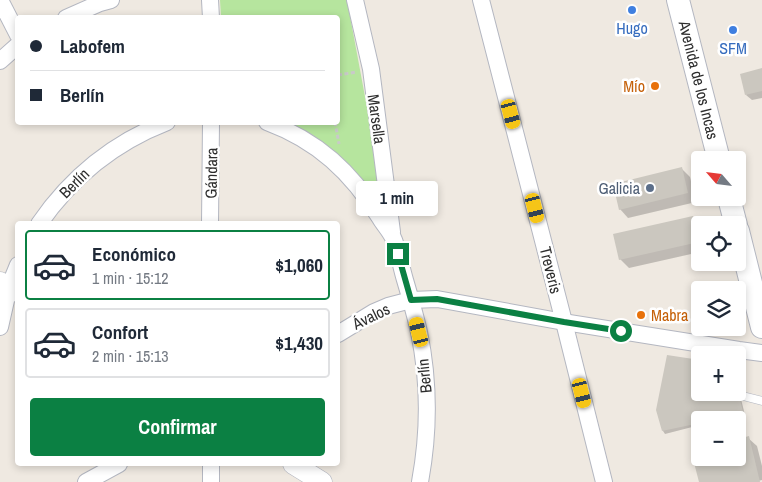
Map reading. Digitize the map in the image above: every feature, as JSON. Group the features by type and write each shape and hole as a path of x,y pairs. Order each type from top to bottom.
{"main road":[{"name":"Avenida de los Incas","path":"678,0 717,151"},
{"path":"746,263 762,326"}],"street":[{"path":"0,0 15,29"},
{"path":"73,15 111,0"},
{"path":"210,0 210,15"},
{"name":"Marsella","path":"355,0 370,69 393,239"},
{"name":"Treveris","path":"481,0 604,482"},
{"path":"0,61 15,48"},
{"name":"Berlín","path":"42,221 53,204 74,181 98,160 124,143 159,125"},
{"name":"Gándara","path":"210,221 211,125"},
{"name":"Berlín","path":"275,125 323,152 343,169 368,199 393,239 419,332 424,366 426,434 420,482"},
{"path":"0,327 9,287 15,272"},
{"name":"Ávalos","path":"340,333 374,312 388,306 411,300 437,299 564,322 697,351 762,353"},
{"path":"86,482 115,466"},
{"path":"211,466 211,482"},
{"path":"295,466 322,482"}],"lane":[{"path":"746,397 762,401"}],"green space":[{"path":"220,0 347,0 382,188 376,193 370,193 283,125 340,125 340,15 221,15"}],"building":[{"path":"762,68 762,91 745,95 740,74"},
{"name":"Galicia","path":"682,167 688,193 619,210 613,184"},
{"path":"691,216 691,244 619,260 613,234"},
{"path":"667,355 691,359 691,401 740,401 743,411 691,411 691,425 662,431 656,410"},
{"path":"749,436 760,482 699,482 695,466 746,466 746,437"}],"place":[{"name":"Hugo","path":"632,10"},
{"name":"SFM","path":"733,30"},
{"name":"Mío","path":"655,86"},
{"name":"Galicia","path":"650,188"},
{"name":"Mabra","path":"641,315"}],"route":[{"path":"398,254 411,300 437,299 621,331"}]}
